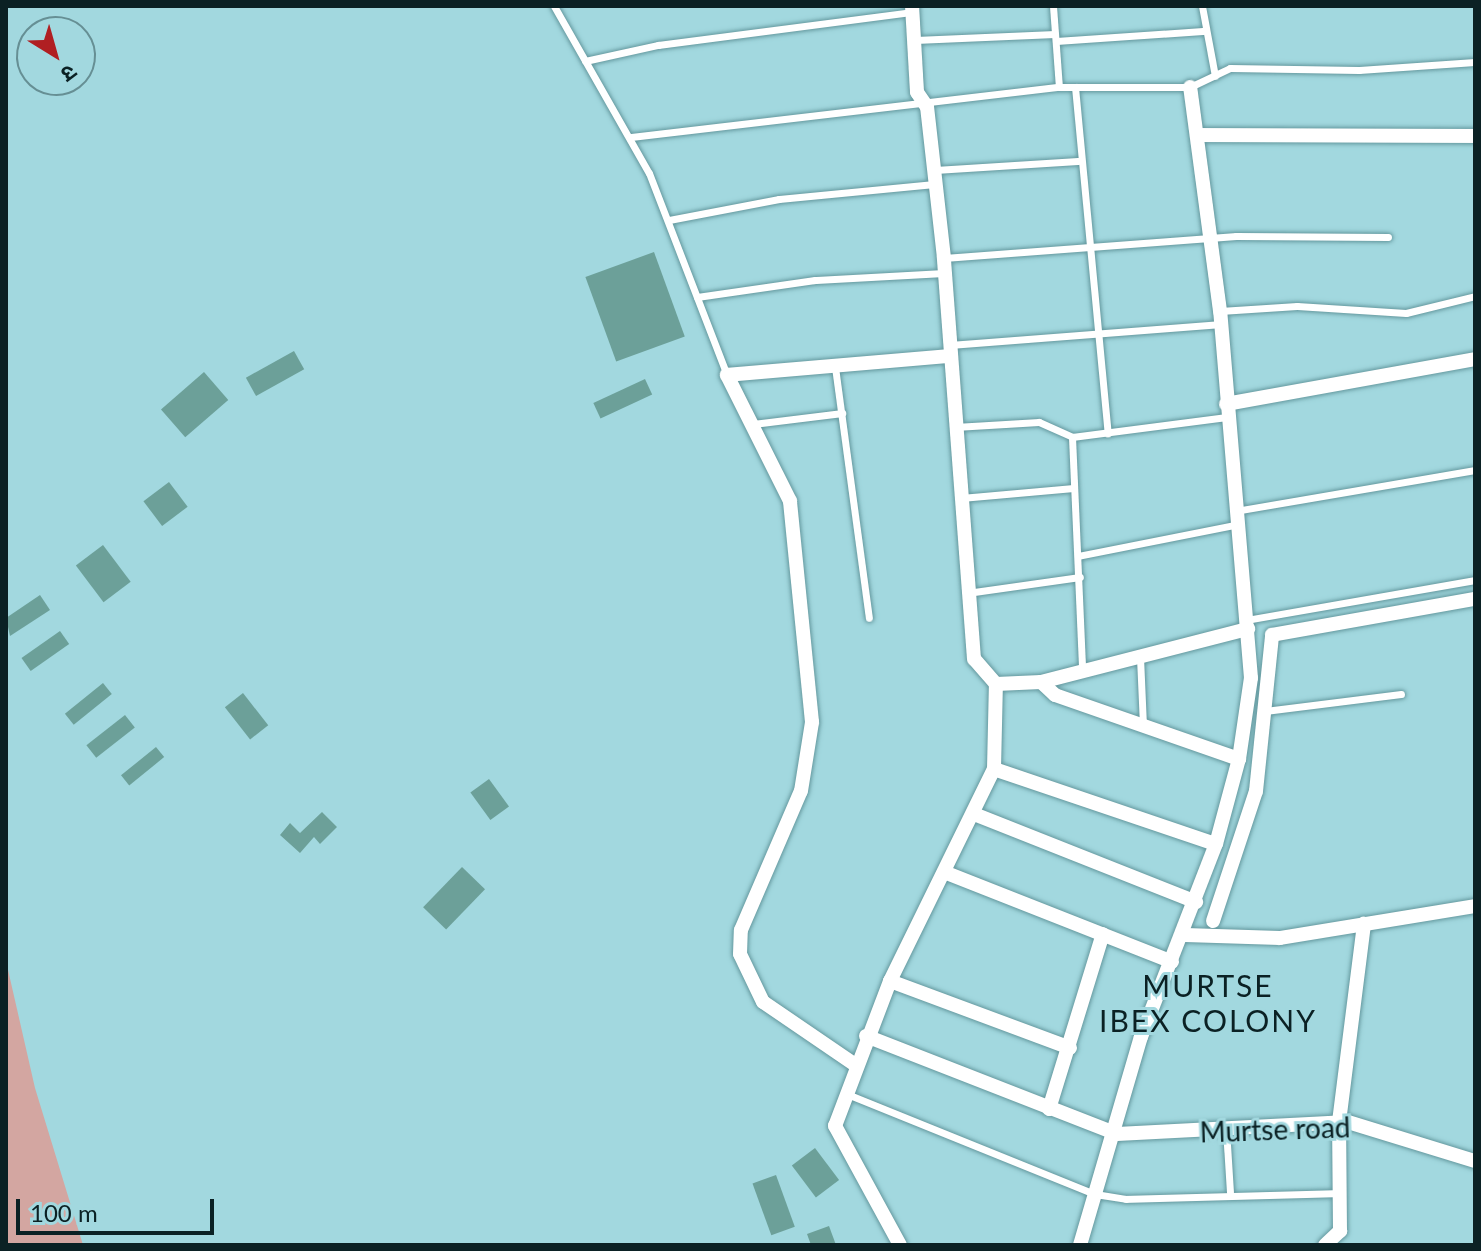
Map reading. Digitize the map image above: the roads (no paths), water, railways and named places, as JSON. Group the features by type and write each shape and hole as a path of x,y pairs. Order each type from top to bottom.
{"street":[{"path":"900,1245 835,1126 854,1064 890,981 994,769 996,684 974,659 948,350 944,266 912,9"},
{"path":"1080,1245 1117,1134 1141,1037 1185,935 1216,844 1239,759 1251,678 1233,518 1220,317 1190,87"},
{"path":"1198,135 1475,136"},
{"path":"854,1064 763,1002 740,954 741,930 801,791 812,722 790,501 727,375 834,366 948,350"},
{"path":"1227,410 1475,359"},
{"path":"1213,921 1256,791 1272,635 1475,599"},
{"path":"996,684 1041,682 1247,625"},
{"path":"1041,682 1055,695 1239,759"},
{"path":"994,769 1216,844"},
{"path":"974,814 1196,902"},
{"path":"944,872 1172,962"},
{"path":"1185,935 1280,938 1475,906"},
{"path":"1325,1245 1340,1231 1339,1122 1364,924"},
{"path":"1049,1109 1103,934"},
{"path":"890,981 1070,1048"},
{"path":"866,1036 1117,1134"},
{"name":"Murtse road","path":"1117,1134 1339,1122 1396,1133 1475,1161"}],"lane":[{"path":"554,6 631,137 669,220 727,375"},
{"path":"1053,6 1059,87"},
{"path":"1202,6 1203,31 1215,76"},
{"path":"585,61 658,45 912,9"},
{"path":"915,40 1203,31"},
{"path":"631,137 1059,87 1190,87 1230,68 1359,70 1475,62"},
{"path":"1075,87 1078,161 1108,433"},
{"path":"669,220 779,199 933,177 1078,161"},
{"path":"697,297 1089,247 1211,238 1388,237"},
{"path":"948,350 1095,334 1297,306 1406,313 1475,296"},
{"path":"834,366 869,618"},
{"path":"955,427 1039,422 1072,437 1227,410"},
{"path":"751,424 842,413"},
{"path":"1072,437 1082,672"},
{"path":"1078,556 1233,518 1475,470"},
{"path":"960,498 1074,488"},
{"path":"967,593 1080,577"},
{"path":"1247,625 1475,580"},
{"path":"1140,657 1143,725"},
{"path":"1265,711 1401,694"},
{"path":"845,1093 1095,1194 1126,1199 1230,1192 1340,1193"},
{"path":"1226,1129 1230,1192"}],"district":[{"name":"MURTSE IBEX COLONY","path":"1208,1002"}]}
